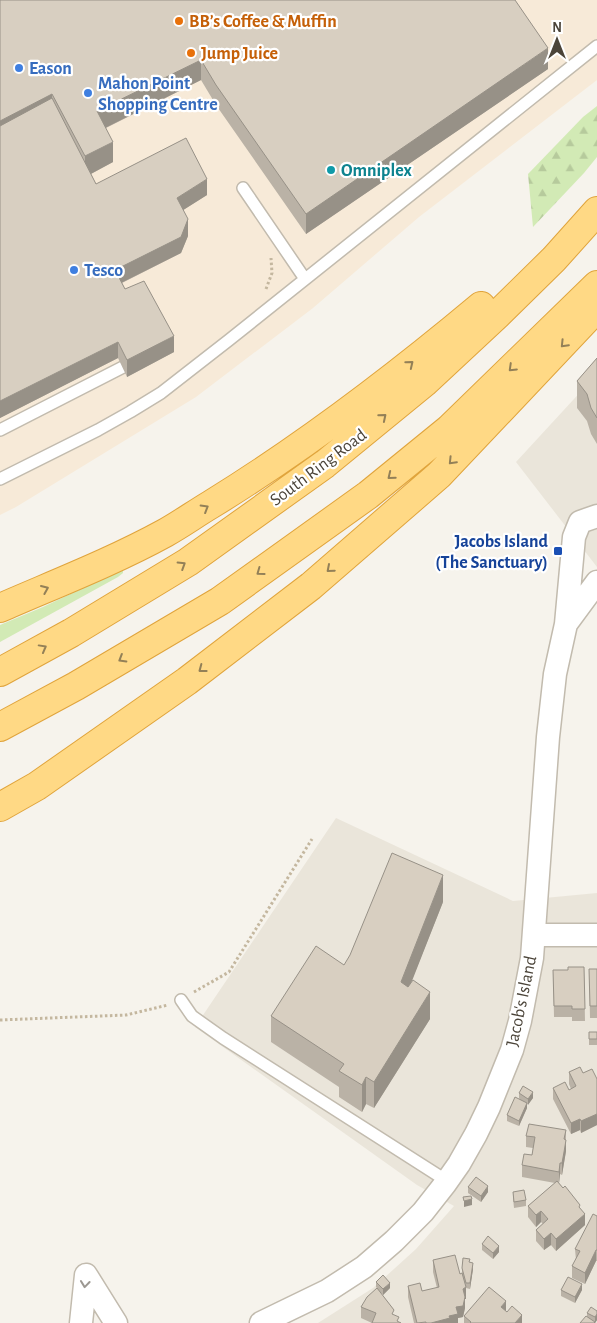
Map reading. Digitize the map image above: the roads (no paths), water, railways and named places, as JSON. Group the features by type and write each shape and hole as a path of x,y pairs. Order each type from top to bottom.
{"highway":[{"path":"0,608 80,574 165,533 253,479 311,440 366,399 592,216"},
{"name":"South Ring Road","path":"0,672 188,562 325,464 424,383 490,322 554,258 592,216"},
{"path":"0,726 76,686 220,601 368,495 449,429 597,285"},
{"path":"0,807 37,786 187,681 311,586 439,475 597,308"}],"street":[{"path":"566,624 574,536 580,522 597,516"},
{"name":"Jacob's Island","path":"262,1323 328,1291 364,1266 394,1241 423,1212 447,1181 459,1164 490,1107 512,1050 528,981 534,935 555,674 566,624 597,582"},
{"path":"534,935 597,935"},
{"path":"81,1323 86,1275 116,1323"}],"lane":[{"path":"0,479 98,430 161,393 597,46"},
{"path":"242,188 305,279"},
{"path":"0,430 127,365"},
{"path":"181,1000 192,1016 223,1038 447,1181"}],"place":[{"name":"BB’s Coffee & Muffin","path":"179,21"},
{"name":"Jump Juice","path":"191,53"},
{"name":"Eason","path":"19,68"},
{"name":"Mahon Point Shopping Centre","path":"88,93"},
{"name":"Omniplex","path":"331,170"},
{"name":"Tesco","path":"74,270"},
{"name":"Jacobs Island (The Sanctuary)","path":"558,551"}]}
